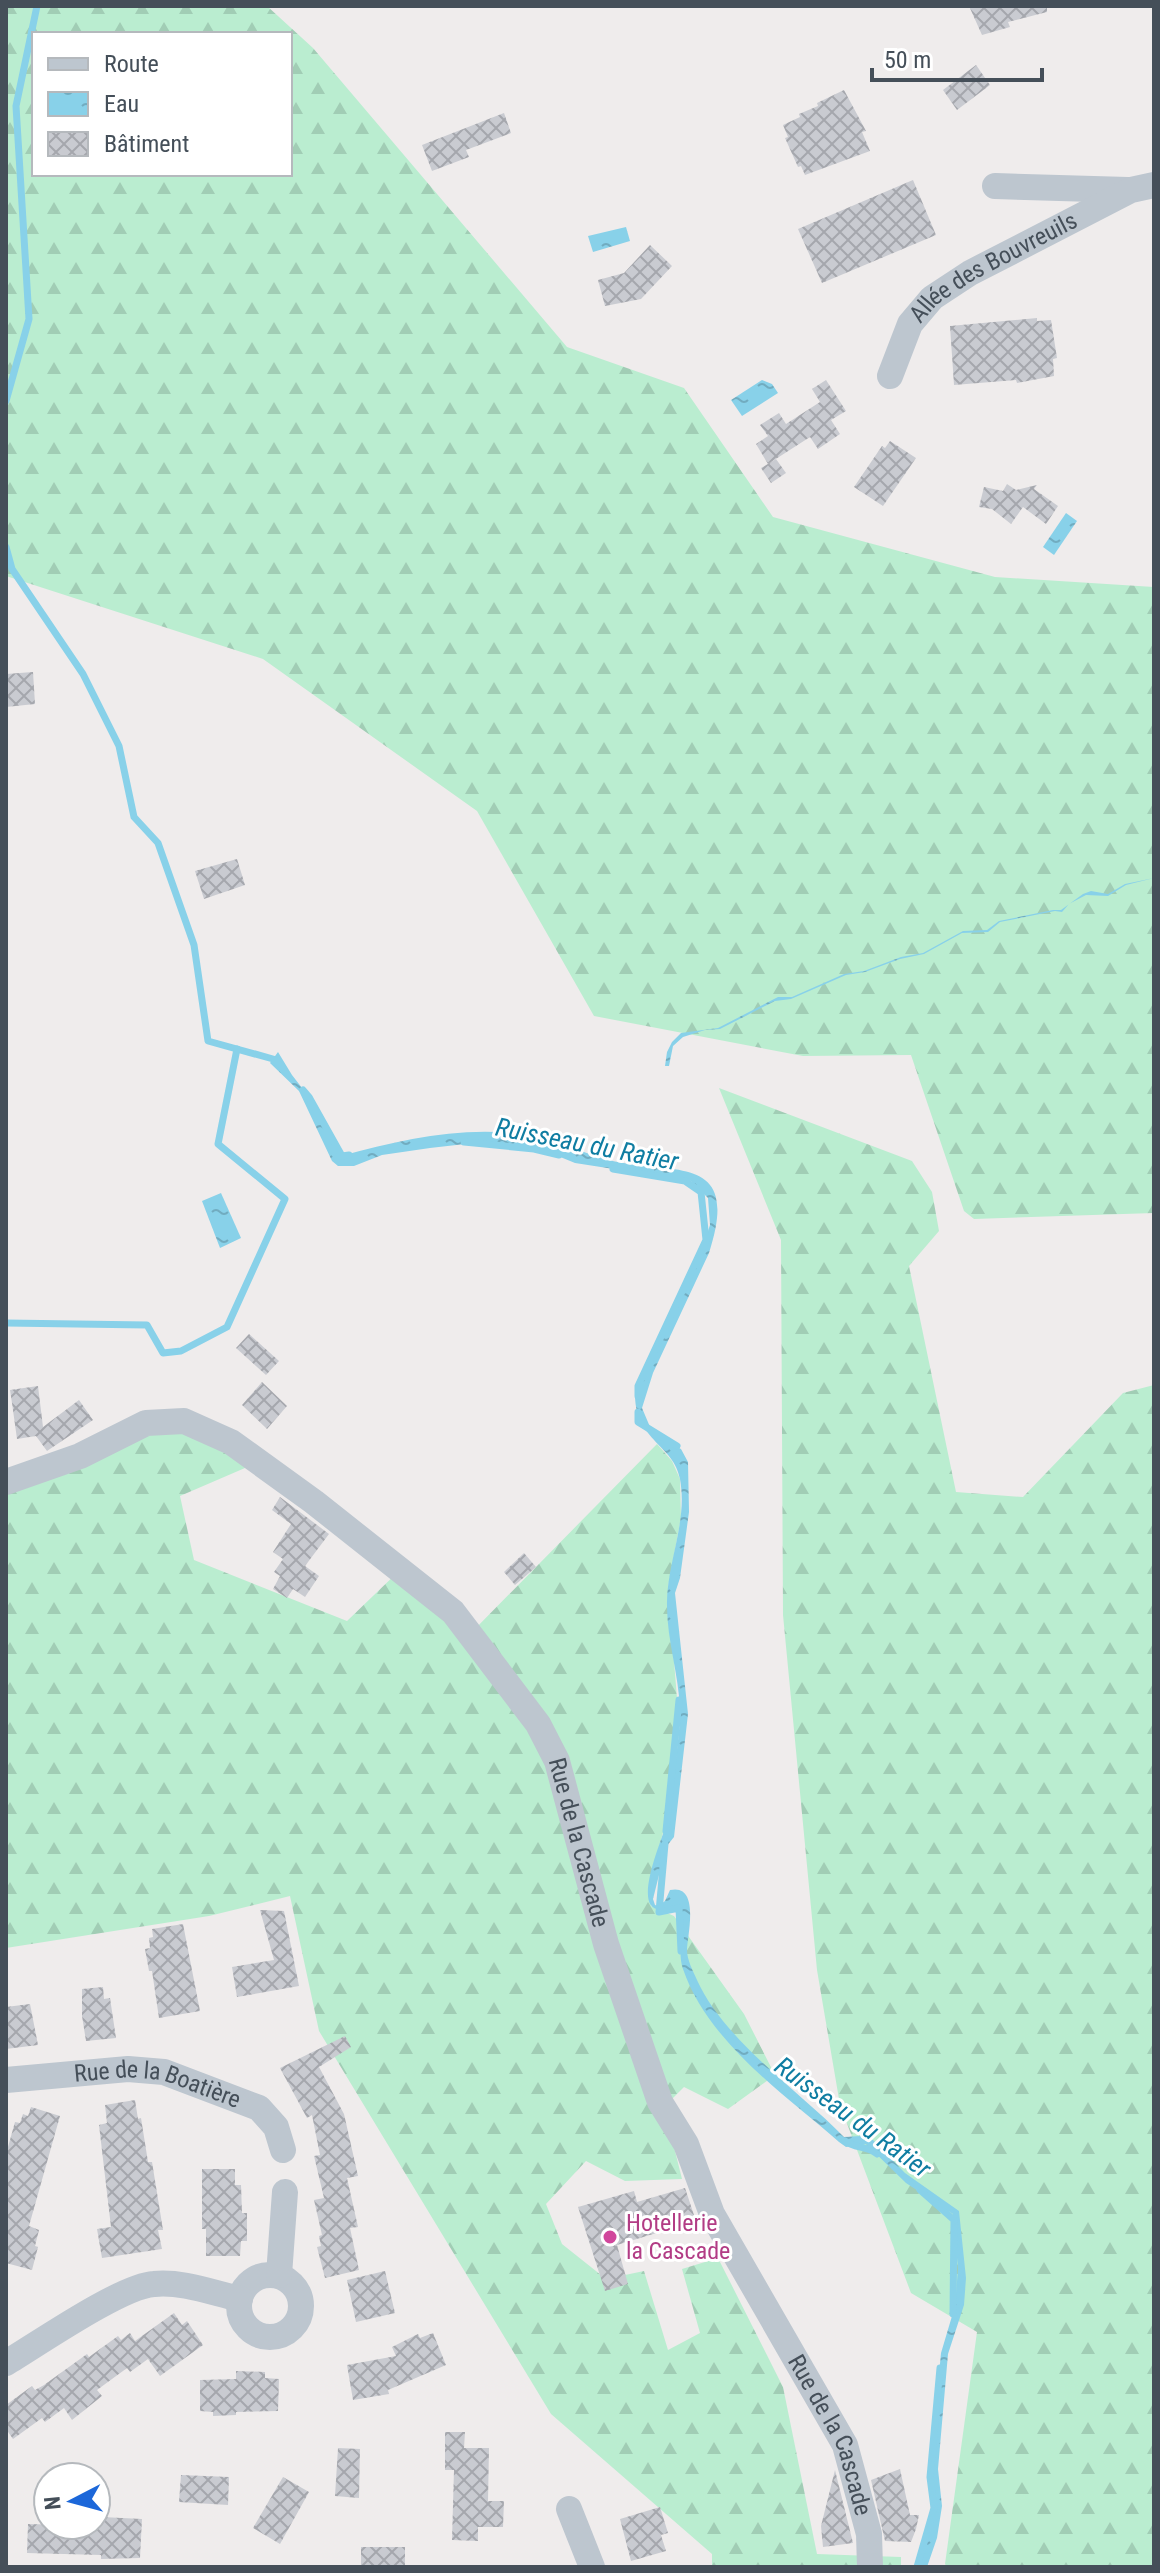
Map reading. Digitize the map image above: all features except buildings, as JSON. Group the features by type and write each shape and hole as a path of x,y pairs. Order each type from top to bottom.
{"street":[{"name":"Allée des Bouvreuils","path":"995,186 1142,188"},
{"name":"Allée des Bouvreuils","path":"890,376 910,324 932,298 970,273 1142,188"},
{"name":"Rue de la Cascade","path":"6,1482 80,1456 146,1423 184,1421 231,1442 314,1502 453,1612 538,1724 557,1761 606,1944 660,2102 686,2144 712,2214 845,2445 869,2534 870,2567"},
{"name":"Rue de la Boatière","path":"6,2080 128,2069 164,2072 259,2108 276,2127 283,2150"},
{"path":"279,2275 285,2192"},
{"path":"279,2275 295,2286 302,2305 295,2325 278,2337 257,2335 242,2320 240,2299 243,2290 259,2276 279,2275"},
{"path":"6,2363 130,2290 153,2284 176,2285 240,2299"},
{"path":"569,2509 592,2567"}],"green space":[{"path":"6,6 267,6 313,48 567,347 684,388 773,517 995,577 1154,587 1154,1213 974,1219 964,1211 911,1055 803,1056 594,1016 477,811 263,659 6,576"},
{"path":"719,1088 912,1161 932,1192 939,1231 909,1266 956,1492 1023,1497 1123,1393 1154,1385 1154,2567 947,2567 945,2564 977,2332 911,2293 840,2105 817,1970 783,1615 781,1240"},
{"path":"184,1421 259,1462 180,1496 194,1560 347,1621 400,1570 470,1634 657,1444 672,1461 680,1479 681,1518 668,1587 677,1698 670,1808 649,1882 651,1906 674,1916 744,2014 775,2075 728,2109 684,2087 664,2107 682,2179 625,2181 586,2161 546,2204 562,2244 606,2279 644,2271 668,2350 700,2333 682,2269 718,2258 783,2387 817,2554 901,2557 901,2567 712,2567 712,2554 551,2414 319,2031 290,1896 209,1916 6,1948 6,1482"}],"water":[{"path":"626,227 630,241 593,252 588,236"},
{"path":"762,380 772,384 778,393 742,416 731,400"},
{"path":"1066,513 1077,521 1054,555 1043,547"},
{"path":"1154,878 1126,885 1108,896 1086,895 1070,904 1091,891 1108,894 1125,884"},
{"path":"1069,904 1062,912 1000,922 988,932 962,933 924,954 865,972 846,975 791,999 775,1001 720,1029 683,1037 673,1046 669,1066 665,1066 667,1052 681,1033 718,1028 778,997 792,997 844,974 864,971 901,957 923,953 963,931 987,930 999,921 1053,910 1061,910"},
{"path":"278,1052 309,1097 341,1156 453,1133 522,1134 609,1160 695,1174 708,1183 716,1198 717,1220 709,1253 653,1373 642,1408 653,1434 681,1449 688,1462 689,1512 675,1593 688,1714 674,1837 666,1847 653,1899 658,1906 665,1901 670,1890 680,1890 686,1895 690,1912 687,1950 690,1965 709,2002 743,2044 844,2137 861,2136 873,2140 905,2173 959,2211 966,2278 964,2305 948,2354 938,2469 942,2506 937,2538 927,2567 919,2567 934,2508 930,2471 941,2353 955,2306 958,2269 953,2214 906,2183 866,2144 846,2147 839,2142 749,2064 710,2020 683,1969 679,1908 659,1909 651,1905 648,1895 653,1865 669,1813 679,1727 679,1697 667,1606 682,1495 676,1468 642,1423 635,1396 703,1246 710,1225 708,1198 691,1181 575,1163 548,1152 508,1143 430,1148 382,1155 354,1166 338,1166 332,1161 299,1091 270,1063"},
{"path":"221,1193 241,1238 220,1248 202,1201"}],"waterway":[{"name":"Ruisseau du Ratier","path":"6,401 29,319 16,106 37,6"},
{"name":"Ruisseau du Ratier","path":"6,547 12,569 83,674 119,746 134,817 158,843 194,945 208,1041 273,1059 278,1064"},
{"path":"6,1323 147,1325 163,1353 181,1351 227,1327 285,1199 218,1144 237,1049"},
{"name":"Ruisseau du Ratier","path":"303,1090 342,1156 349,1155"},
{"name":"Ruisseau du Ratier","path":"464,1142 534,1149 559,1155"},
{"name":"Ruisseau du Ratier","path":"613,1169 685,1181 701,1192 706,1240 638,1386 638,1396"},
{"name":"Ruisseau du Ratier","path":"638,1412 638,1422 677,1446"},
{"name":"Ruisseau du Ratier","path":"666,1831 679,1700"},
{"name":"Ruisseau du Ratier","path":"665,1844 659,1912 679,1908 681,1951"},
{"name":"Ruisseau du Ratier","path":"845,2141 877,2154"},
{"name":"Ruisseau du Ratier","path":"920,2190 954,2220 953,2314"},
{"name":"Ruisseau du Ratier","path":"917,2567 934,2508 930,2477 940,2368"}],"place":[{"name":"Hotellerie la Cascade","path":"610,2237"}]}
